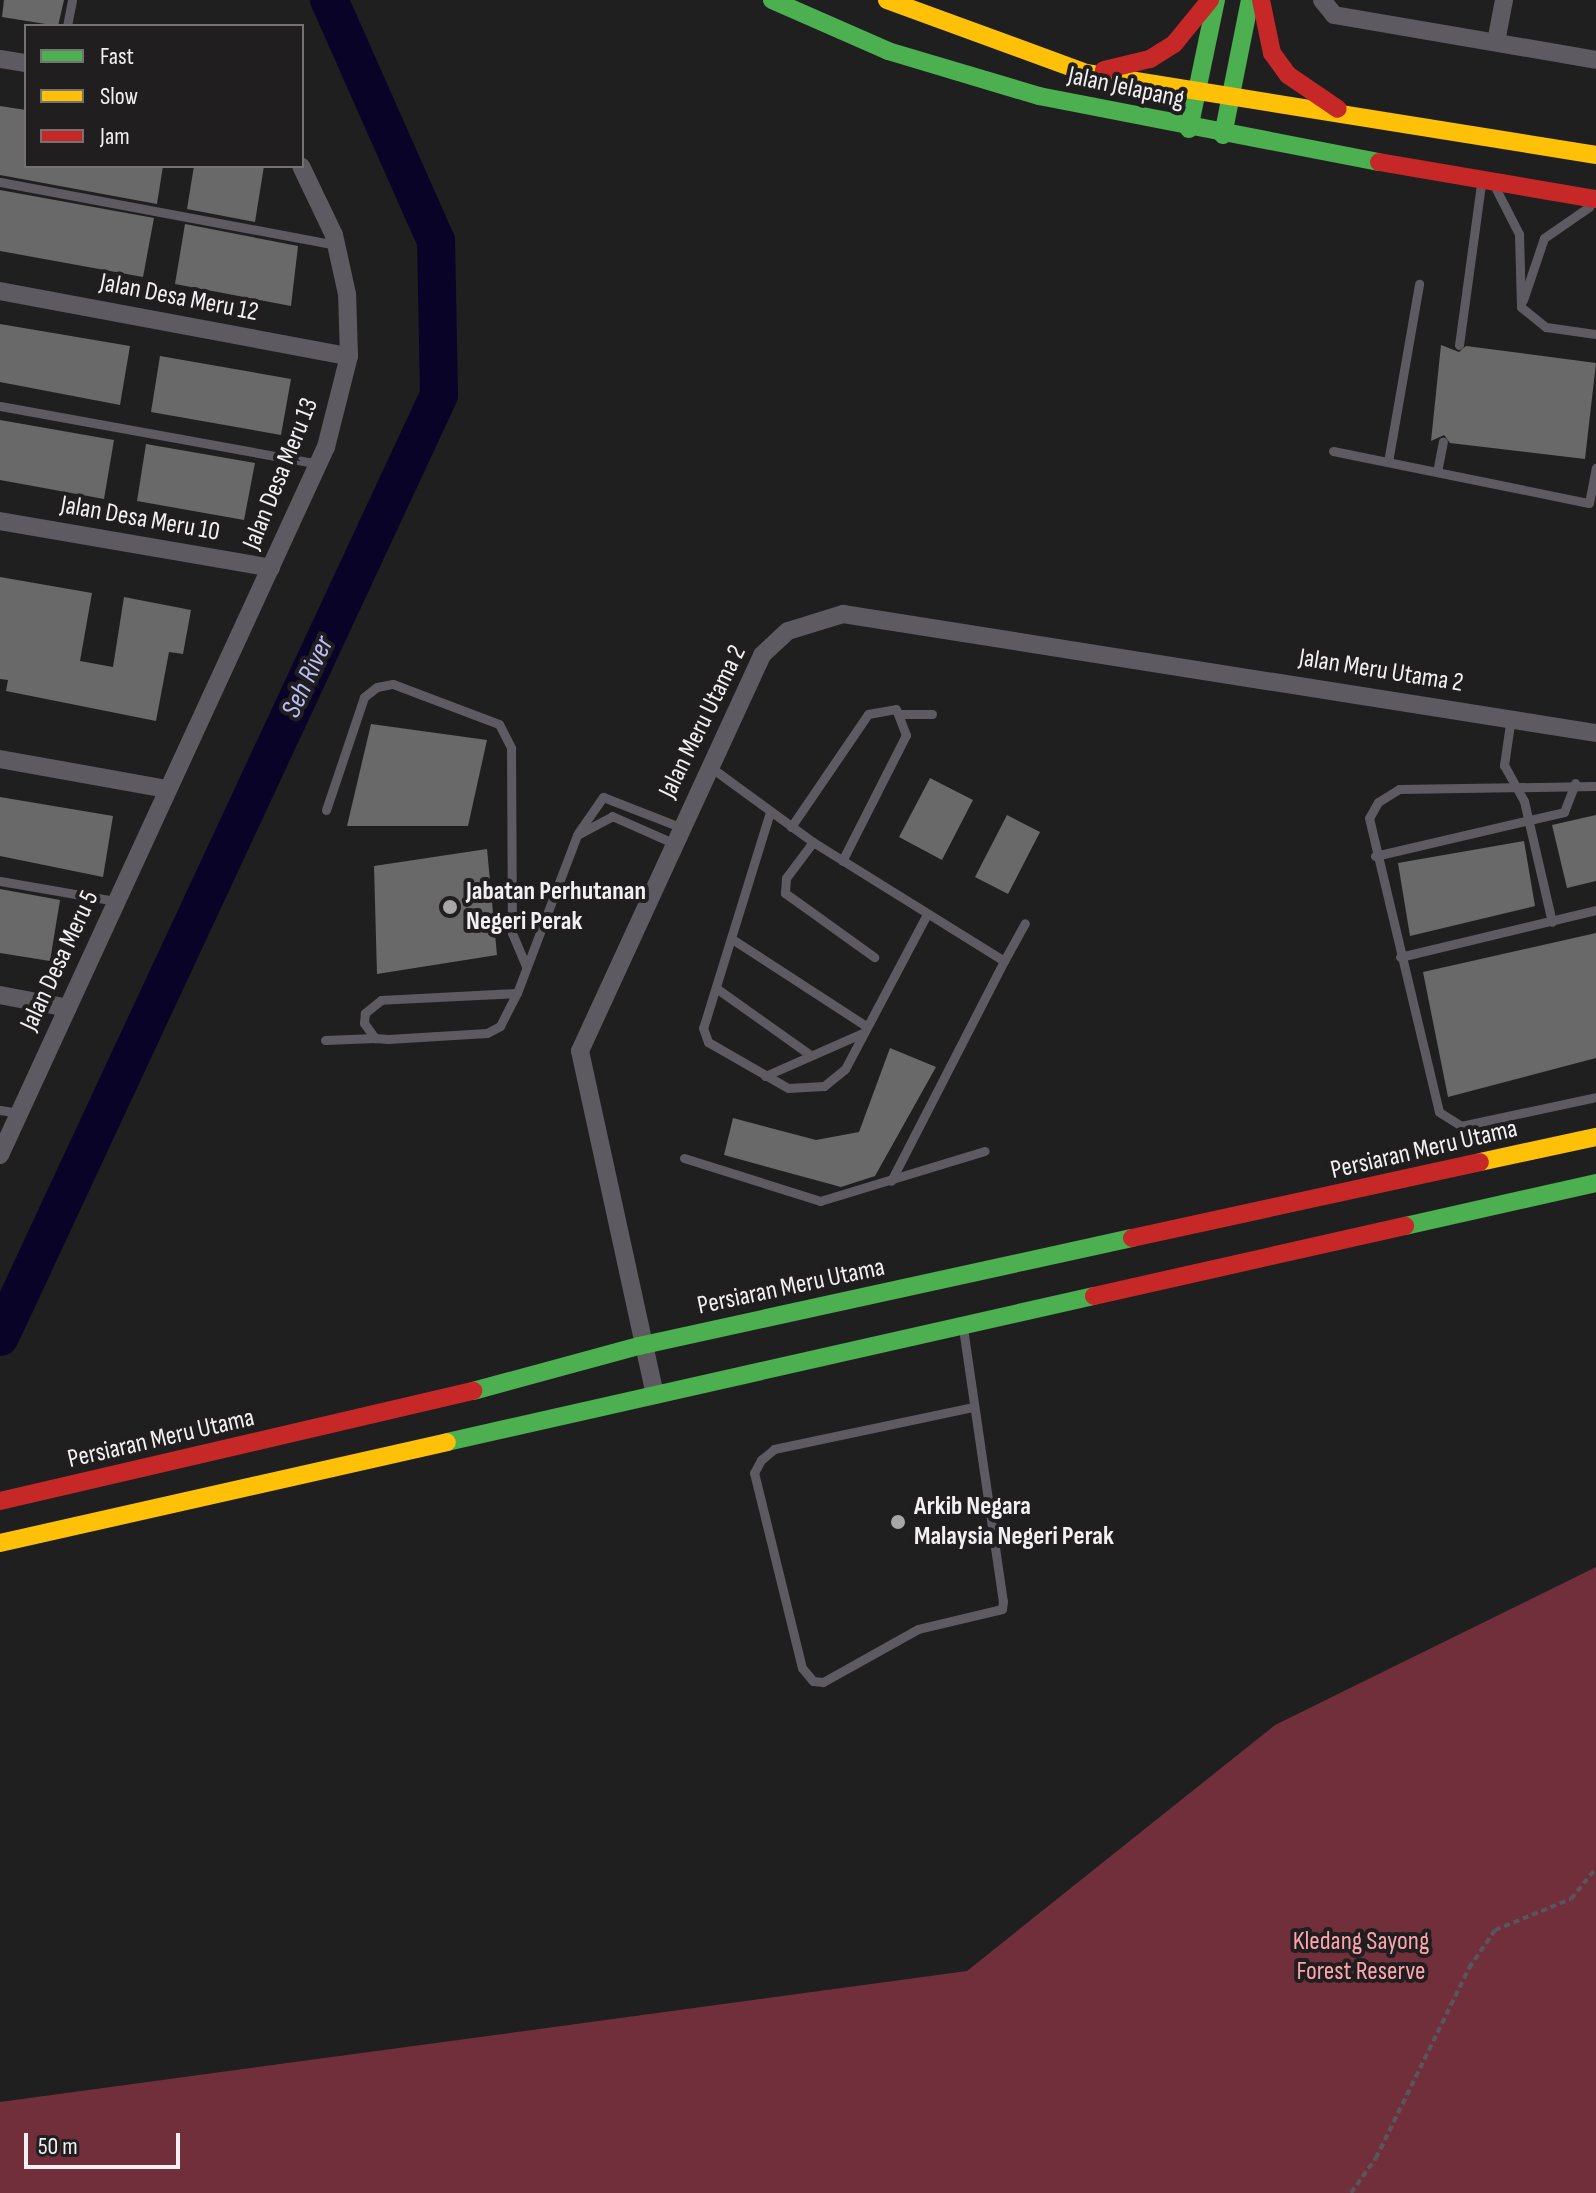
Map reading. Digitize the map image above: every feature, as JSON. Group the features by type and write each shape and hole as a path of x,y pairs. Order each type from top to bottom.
{"main road":[{"name":"Jalan Jelapang","path":"772,0 940,69 1189,129 1596,201"},
{"name":"Jalan Jelapang","path":"887,0 1086,73 1195,88 1355,119 1596,155"},
{"path":"1189,129 1213,0"},
{"path":"1086,73 1150,59 1192,28 1213,0"},
{"path":"1223,135 1250,0"},
{"path":"1261,0 1272,53 1288,75 1355,119"},
{"path":"1486,182 1489,139"},
{"name":"Persiaran Meru Utama","path":"0,1501 385,1415 639,1346 1596,1137"},
{"path":"0,1543 1596,1183"},
{"path":"385,1415 387,1458"}],"street":[{"path":"1322,0 1334,15 1596,60"},
{"path":"1496,42 1504,0"},
{"path":"0,59 24,63"},
{"name":"Jalan Desa Meru 13","path":"167,789 319,464 349,356 347,294 337,245 302,168"},
{"name":"Jalan Desa Meru 12","path":"0,291 349,356"},
{"name":"Jalan Desa Meru 10","path":"0,521 271,568"},
{"name":"Jalan Meru Utama 2","path":"655,1395 639,1346 580,1051 676,835 762,655 788,631 830,614 1511,717 1596,733"},
{"path":"0,759 167,789"},
{"name":"Jalan Desa Meru 5","path":"0,1155 167,789"},
{"path":"0,995 68,1008"}],"lane":[{"path":"67,24 72,0"},
{"path":"0,182 337,245"},
{"path":"1486,182 1519,234 1521,307 1546,327 1596,334"},
{"path":"1459,345 1486,182"},
{"path":"1521,307 1544,238 1565,218 1596,201"},
{"path":"1388,462 1419,284"},
{"path":"0,406 319,464"},
{"path":"1437,472 1443,442"},
{"path":"1333,451 1589,503 1596,468"},
{"path":"326,810 364,697 377,687 393,684 499,724 511,748 512,933 526,966"},
{"path":"791,827 868,714 881,707 901,714 932,714"},
{"path":"842,861 906,735 901,714"},
{"path":"1511,717 1503,755 1529,820 1552,922"},
{"path":"709,766 813,842 926,916 1004,961"},
{"path":"1375,856 1567,810 1575,783"},
{"path":"1596,786 1575,783 1399,789 1378,802 1369,818 1375,856 1439,1112 1449,1123 1461,1126 1596,1097"},
{"path":"325,1040 487,1033 500,1026 517,993 577,835 603,797 676,835"},
{"path":"770,812 703,1036 765,1076 797,1092 824,1086 845,1069 926,916"},
{"path":"577,835 612,816 676,835"},
{"path":"813,842 786,878 785,893 874,957"},
{"path":"0,881 116,901"},
{"path":"1400,957 1596,910"},
{"path":"891,1181 1025,923"},
{"path":"732,939 864,1029"},
{"path":"716,988 809,1054"},
{"path":"375,1038 367,1033 365,1013 381,1000 517,993"},
{"path":"765,1076 864,1029"},
{"path":"0,1110 19,1113"},
{"path":"684,1158 820,1201 985,1151"},
{"path":"962,1326 974,1407 1002,1609 918,1629 823,1682 813,1681 802,1668 754,1473 761,1460 774,1449 974,1407"}],"path":[{"path":"1351,2193 1376,2158 1469,1968 1495,1930 1571,1899 1596,1868"}],"green space":[{"name":"Kledang Sayong Forest Reserve","path":"1596,1567 1596,2193 0,2193 0,2102 967,1971 1275,1725"}],"building":[{"path":"4,0 64,0 58,24 2,17"},
{"path":"0,106 24,110 24,168 163,168 157,204 0,175"},
{"path":"194,168 264,168 255,222 187,209"},
{"path":"0,190 154,218 143,277 0,251"},
{"path":"185,224 298,246 291,306 175,284"},
{"path":"0,324 130,346 120,405 0,382"},
{"path":"1441,345 1459,352 1466,346 1596,363 1585,459 1450,443 1444,435 1431,441"},
{"path":"160,356 291,379 281,435 151,412"},
{"path":"0,420 114,440 104,499 0,480"},
{"path":"146,444 255,463 244,520 137,501"},
{"path":"0,577 92,593 80,661 113,667 124,597 191,610 183,654 169,652 156,721 6,691 8,680 0,679"},
{"path":"371,724 487,740 468,826 347,826"},
{"path":"930,778 973,800 942,860 899,837"},
{"path":"0,797 113,816 103,877 0,856"},
{"path":"1007,815 1040,832 1008,894 975,877"},
{"path":"1596,815 1596,881 1567,888 1552,825"},
{"path":"1524,841 1535,906 1410,936 1398,863"},
{"path":"487,849 497,955 377,974 374,866"},
{"path":"0,889 60,900 50,961 0,953"},
{"path":"1596,933 1596,1058 1448,1097 1423,972"},
{"path":"890,1048 936,1067 875,1176 841,1187 724,1155 733,1118 816,1140 859,1132"}],"waterway":[{"name":"Seh River","path":"0,1337 439,395 436,241 329,0"}],"traffic: fast":[{"path":"772,0 888,51 1039,96 1379,162"},
{"path":"1189,129 1216,0"},
{"path":"1223,135 1250,0"},
{"path":"1405,1226 1596,1183"},
{"path":"473,1391 639,1346 1132,1238"},
{"path":"447,1442 1094,1296"}],"traffic: slow":[{"path":"887,0 1086,73 1596,155"},
{"path":"1480,1162 1596,1137"},
{"path":"0,1543 447,1442"}],"traffic: jam":[{"path":"1104,70 1150,59 1174,44 1210,0"},
{"path":"1261,0 1272,53 1288,75 1338,109"},
{"path":"1379,162 1596,199"},
{"path":"1132,1238 1480,1162"},
{"path":"1094,1296 1405,1226"},
{"path":"0,1501 473,1391"}],"place":[{"name":"Jabatan Perhutanan Negeri Perak","path":"450,907"},
{"name":"Arkib Negara Malaysia Negeri Perak","path":"898,1522"}]}
